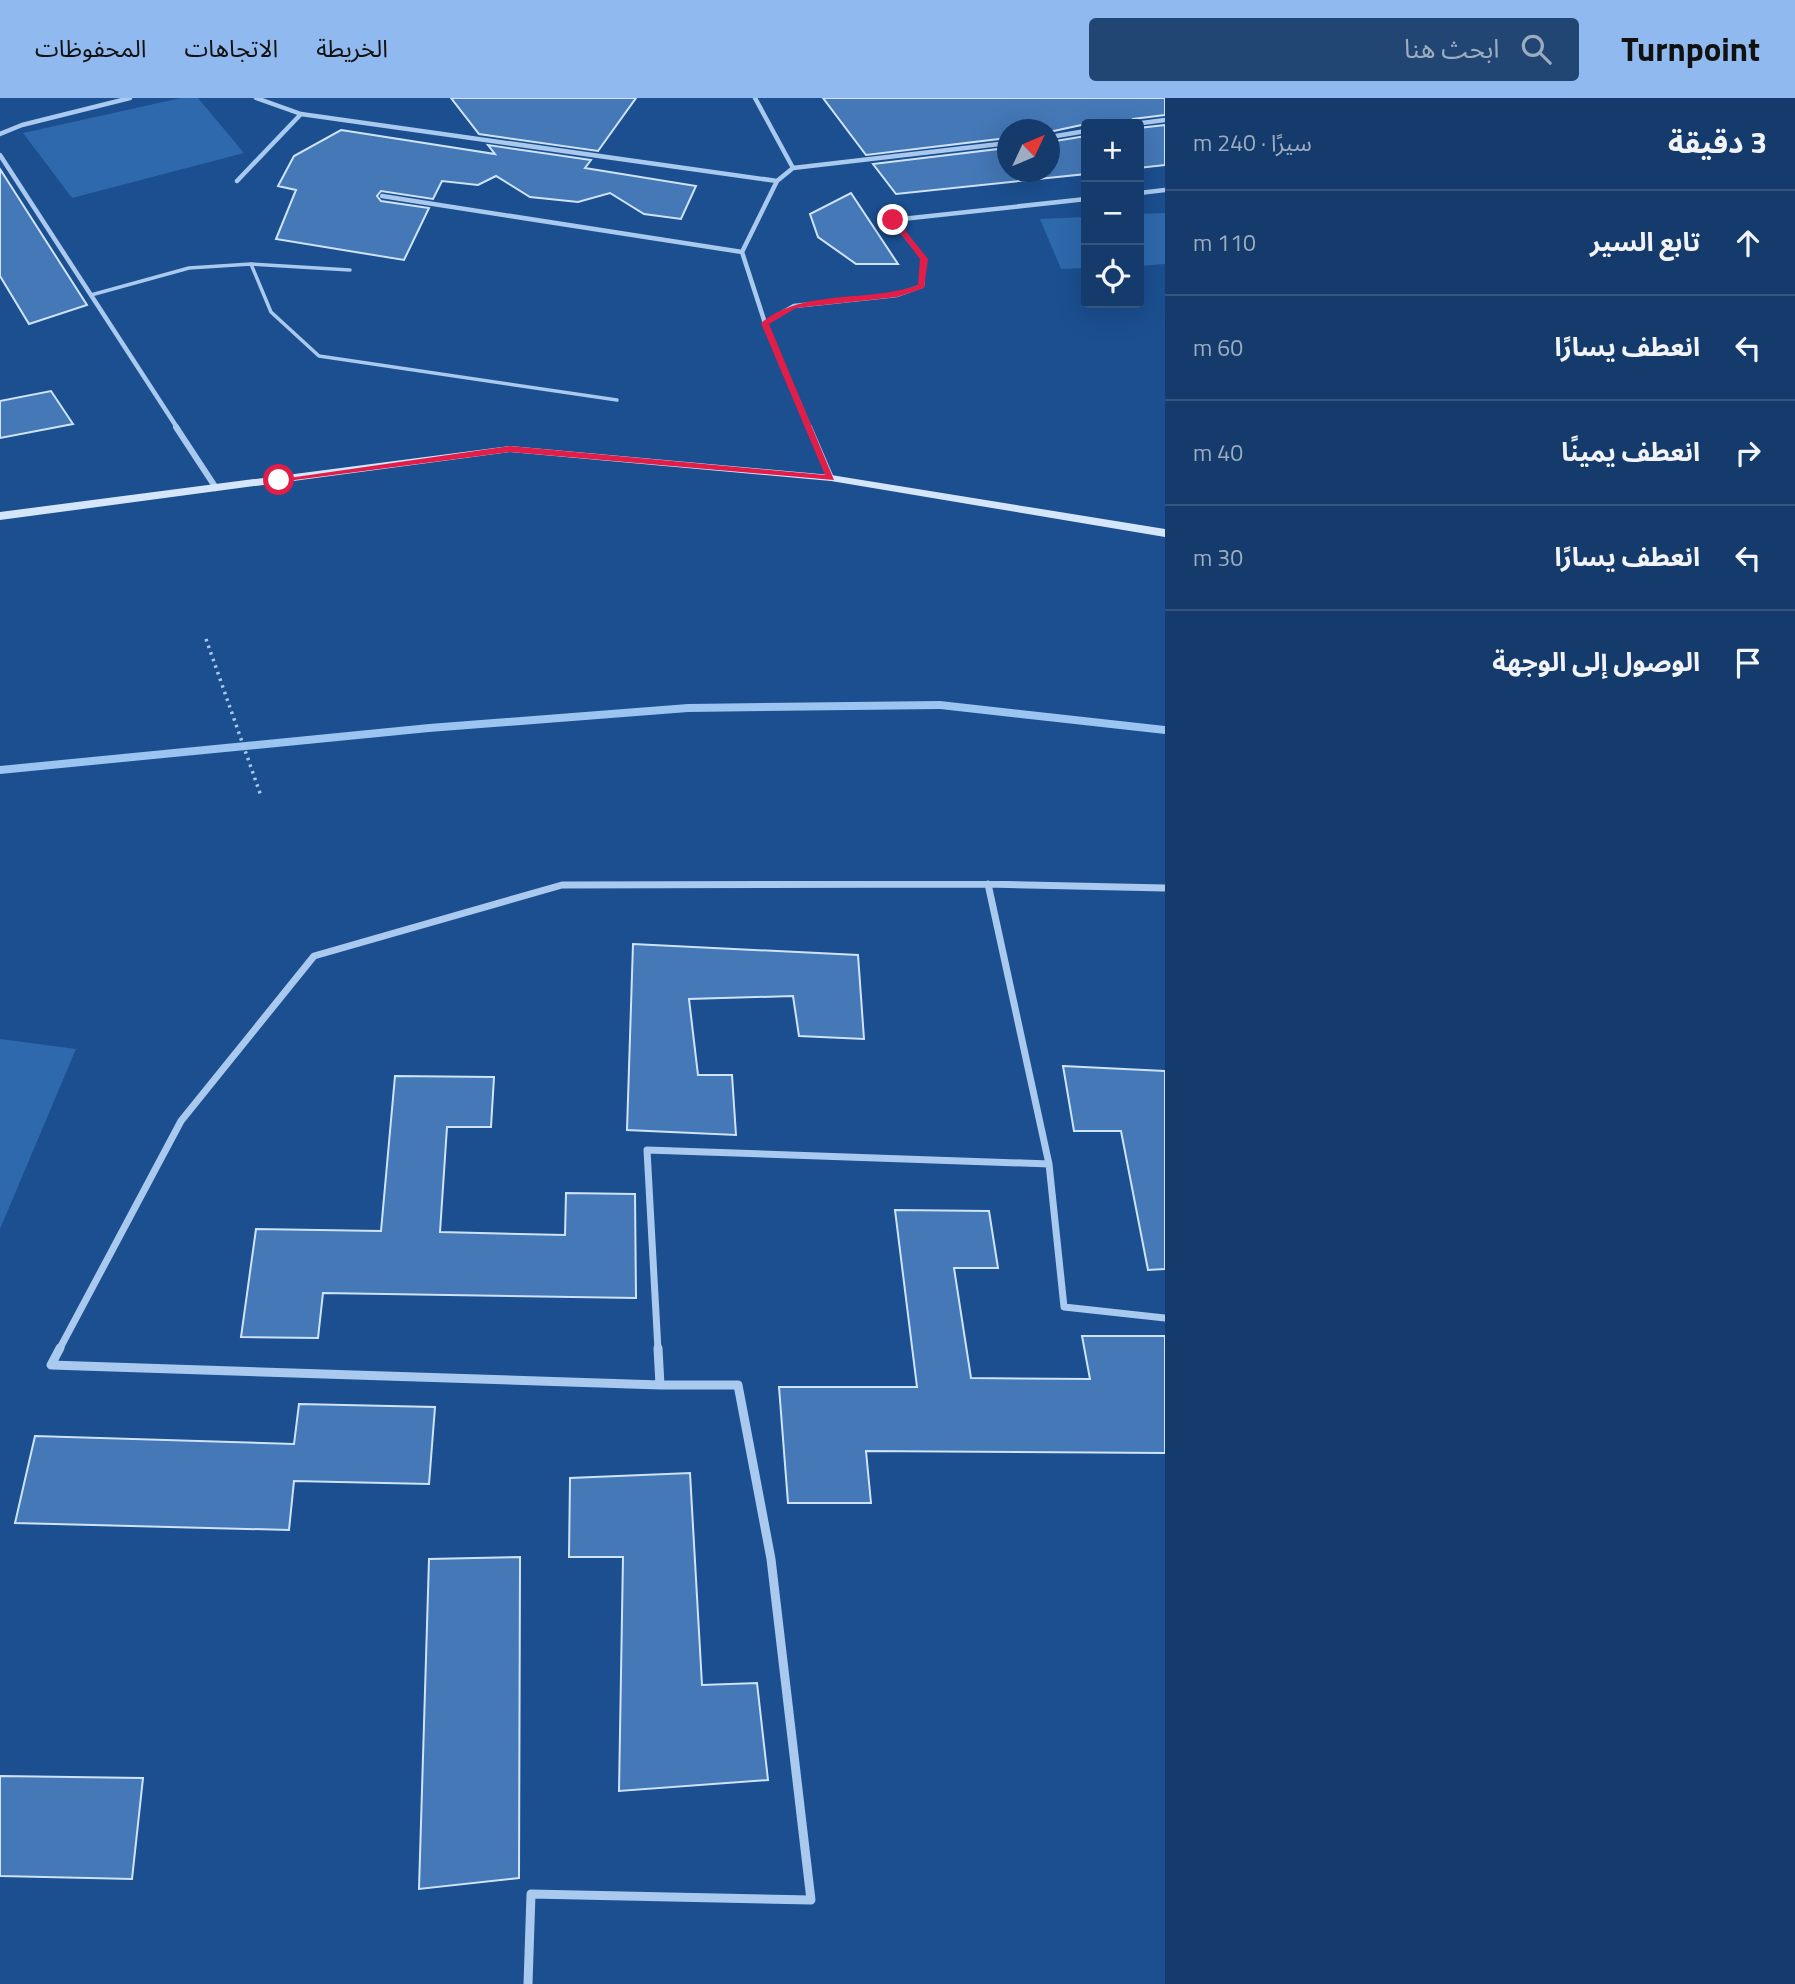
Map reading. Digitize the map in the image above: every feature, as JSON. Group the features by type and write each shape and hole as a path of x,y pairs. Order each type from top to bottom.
{"main road":[{"path":"0,516 510,449 831,478 1165,533"}],"street":[{"path":"0,134 22,125 130,98"},
{"path":"256,98 301,114 776,181"},
{"path":"755,98 793,167"},
{"path":"237,181 301,114"},
{"path":"1144,123 1165,120"},
{"path":"1060,135 1081,132"},
{"path":"831,478 765,323 742,253 776,181 793,167 997,144"},
{"path":"0,155 216,488"},
{"path":"1144,192 1165,190"},
{"path":"382,196 742,253"},
{"path":"765,323 794,306 897,295 922,286 924,259 893,220 1081,200"},
{"path":"528,1984 531,1894 811,1900 771,1559 738,1385 660,1385 51,1365 181,1121 314,956 562,885 988,884 1165,888"},
{"path":"988,884 1049,1164 1064,1307 1165,1318"},
{"path":"660,1385 648,1150 1049,1164"}],"lane":[{"path":"91,295 189,268 251,264 350,270"},
{"path":"251,264 271,312 319,356 617,400"}],"path":[{"path":"206,639 261,796"}],"shaded area":[{"path":"181,98 198,98 244,153 72,198 23,133"},
{"path":"1165,213 1165,264 1144,266 1144,214"},
{"path":"1081,217 1081,268 1061,269 1040,219"},
{"path":"0,1039 76,1049 0,1229"}],"building":[{"path":"451,98 636,98 598,151 479,134"},
{"path":"823,98 1165,98 1165,115 1133,119 1081,119 1081,125 1060,130 1060,119 997,119 997,139 866,155"},
{"path":"1165,125 1165,165 1144,167 1144,127"},
{"path":"341,130 495,154 488,145 591,160 585,168 696,186 681,219 644,214 610,193 578,202 530,197 496,176 478,185 442,181 433,199 381,191 377,196 381,201 429,208 404,260 276,239 296,190 278,186 294,156"},
{"path":"1081,137 1081,175 1060,177 1060,140"},
{"path":"997,149 997,182 1010,182 896,194 873,164"},
{"path":"0,169 87,305 29,324 0,276"},
{"path":"851,193 898,264 856,264 818,237 810,214"},
{"path":"51,391 73,424 0,438 0,401"},
{"path":"633,944 858,955 864,1039 799,1036 793,996 689,999 698,1075 732,1075 736,1135 627,1130"},
{"path":"1063,1066 1165,1071 1165,1269 1148,1270 1121,1131 1074,1131"},
{"path":"395,1076 494,1077 491,1127 447,1127 440,1232 565,1235 566,1193 635,1194 636,1298 323,1293 318,1338 241,1337 256,1229 381,1231"},
{"path":"895,1210 989,1211 998,1268 954,1268 971,1378 1090,1379 1082,1336 1165,1336 1165,1453 866,1451 871,1503 788,1503 779,1387 917,1387"},
{"path":"299,1404 435,1407 429,1484 294,1481 289,1530 15,1523 35,1436 294,1444"},
{"path":"690,1473 702,1685 757,1683 768,1780 619,1791 623,1557 569,1557 570,1478"},
{"path":"520,1557 519,1878 419,1889 429,1559"},
{"path":"0,1776 143,1778 132,1879 0,1876"}],"waterway":[{"path":"0,770 429,728 688,708 940,705 1165,730"}],"route":[{"path":"279,480 510,449 831,478 765,323 794,306 897,295 922,286 924,259 893,220"}]}
